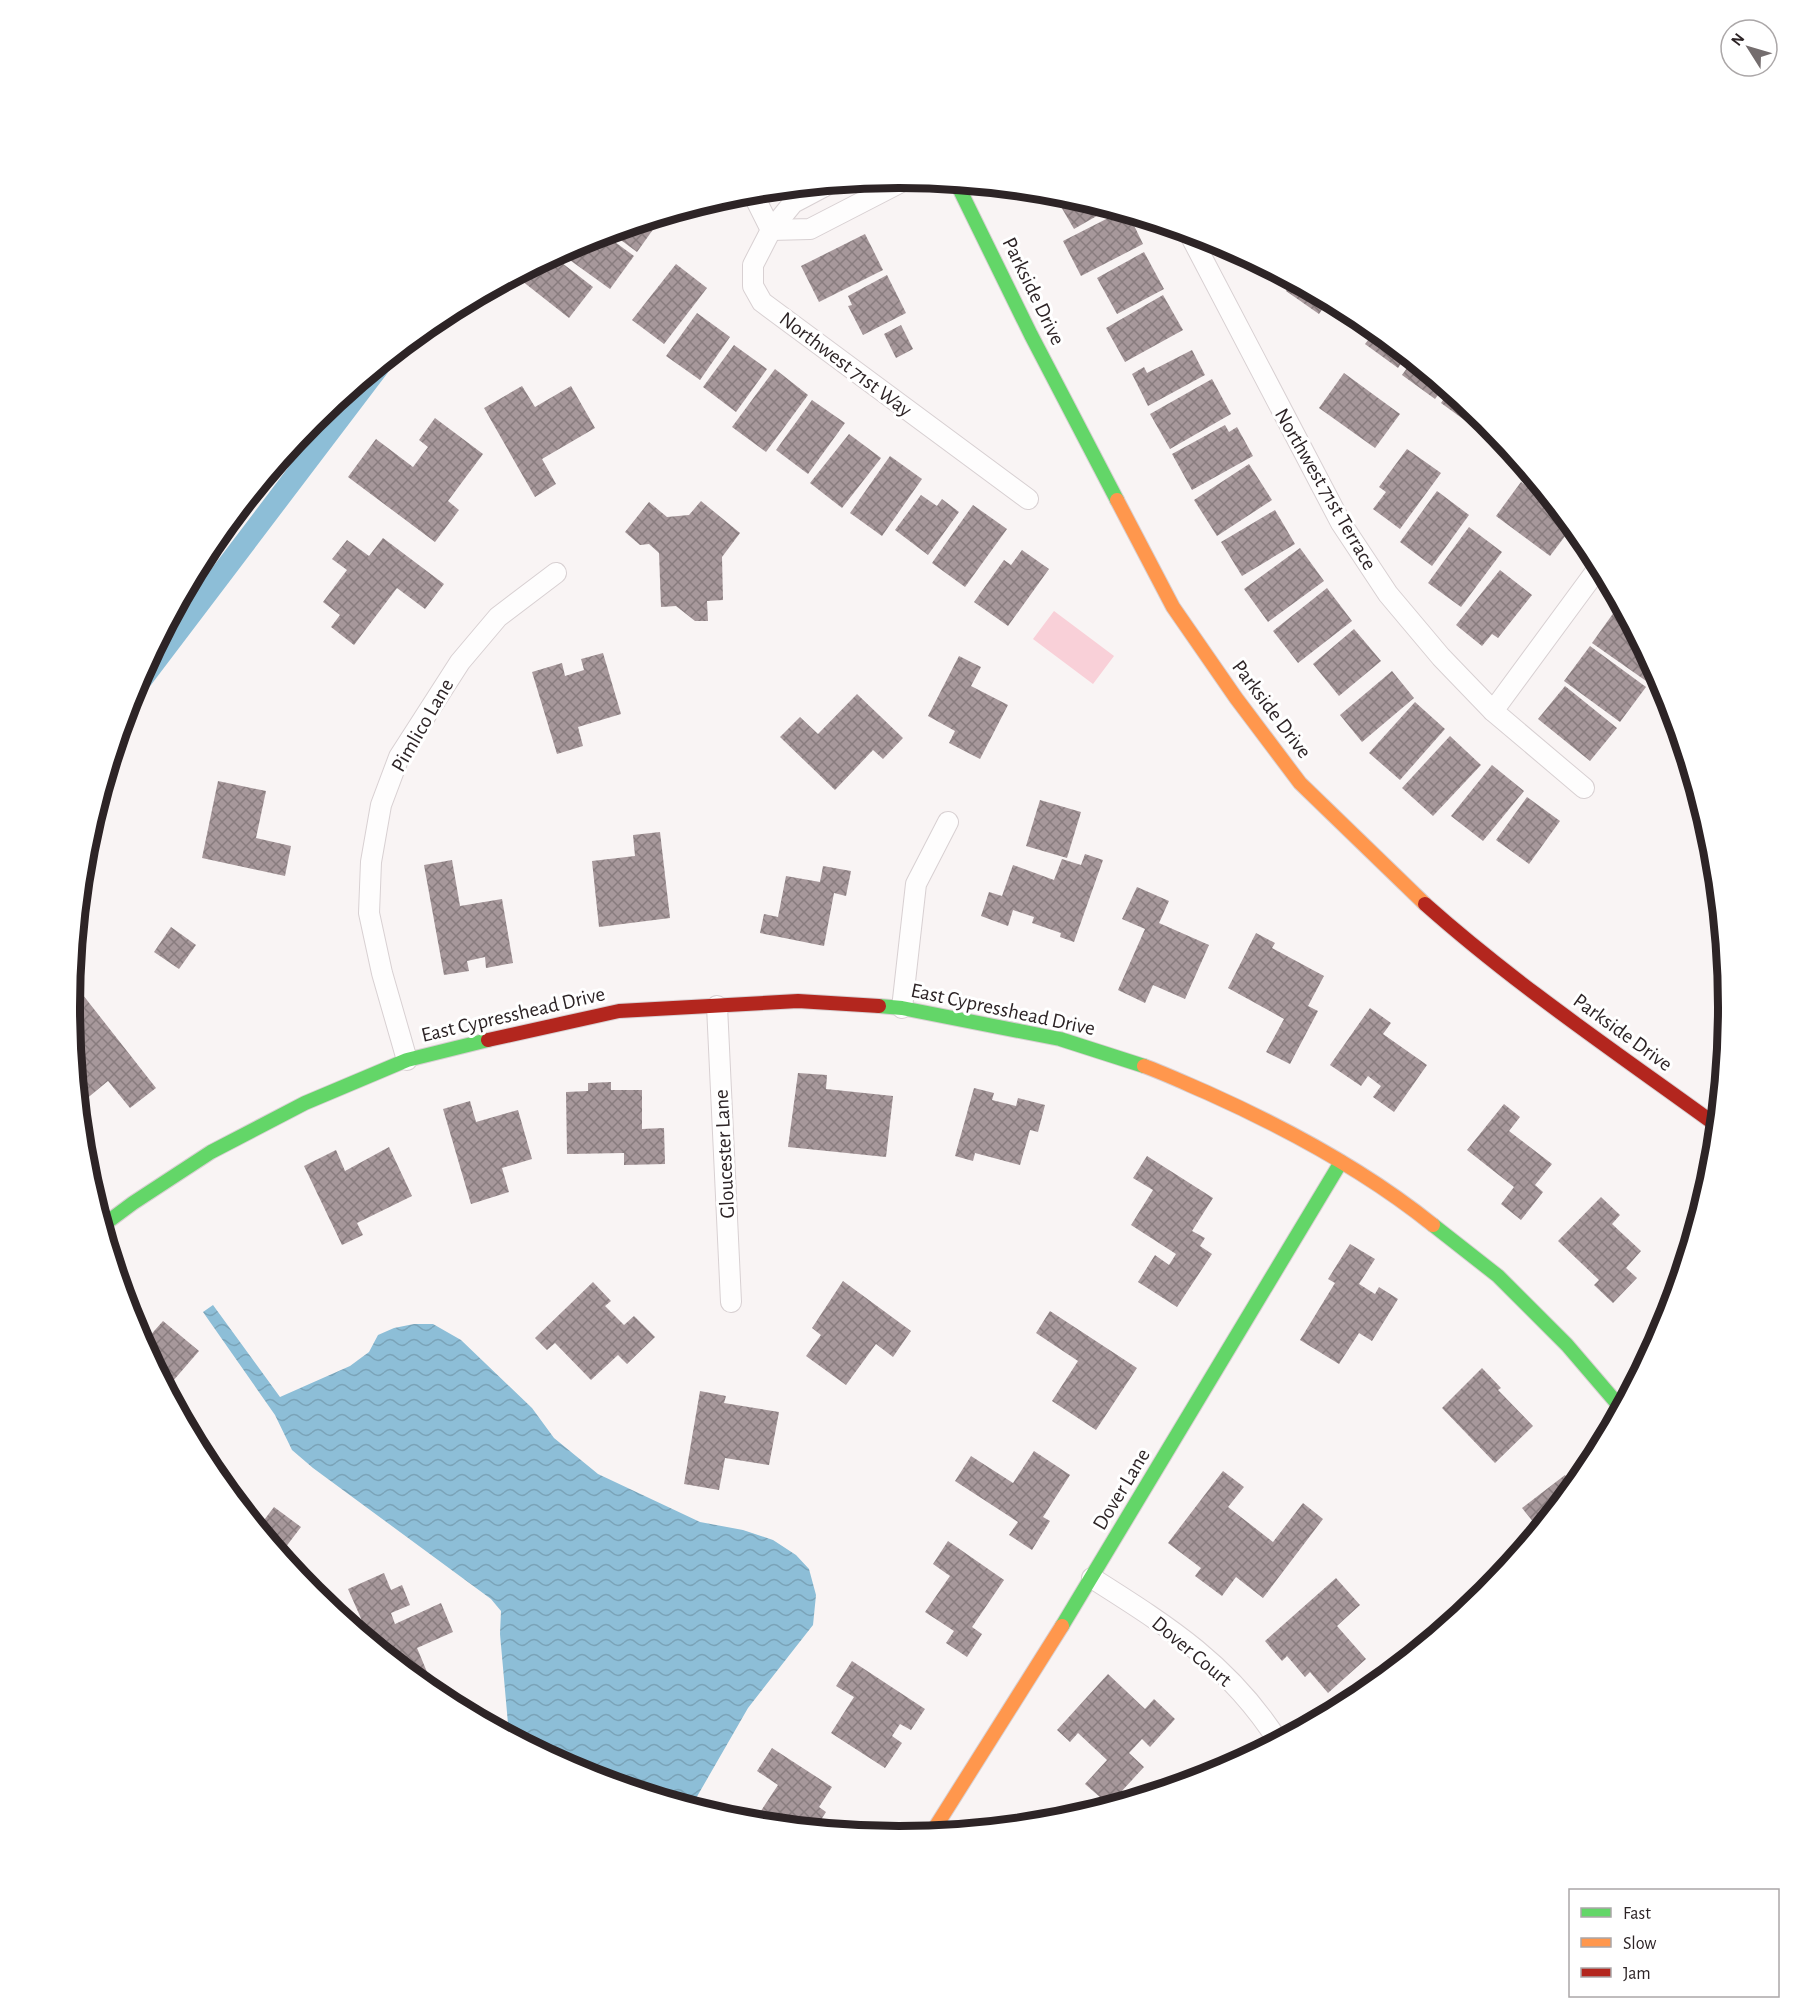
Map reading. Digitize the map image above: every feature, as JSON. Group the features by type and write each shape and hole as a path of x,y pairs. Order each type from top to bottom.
{"street":[{"path":"757,201 771,230 810,229 889,188"},
{"name":"Parkside Drive","path":"960,191 1031,334 1173,607 1236,698 1300,783 1403,885 1467,942 1511,977 1709,1120"},
{"path":"821,193 828,219"},
{"name":"Northwest 71st Way","path":"811,194 793,203 771,230 753,265 753,286 762,302 1028,499"},
{"name":"Northwest 71st Terrace","path":"1195,245 1341,523 1388,594 1441,657 1493,711 1584,789"},
{"name":"Pimlico Lane","path":"407,1059 382,973 369,913 371,862 381,805 399,757 460,662 498,617 556,573"},
{"path":"1493,711 1593,575"},
{"path":"902,1008 916,884 948,822"},
{"name":"East Cypresshead Drive","path":"108,1222 133,1203 211,1152 305,1103 407,1059 619,1011 798,1001 902,1008 1060,1039 1155,1070 1250,1113 1341,1161 1416,1210 1498,1276 1567,1345 1616,1403"},
{"name":"Gloucester Lane","path":"717,1006 731,1302"},
{"name":"Dover Lane","path":"937,1825 1092,1578 1341,1161"},
{"name":"Dover Court","path":"1092,1578 1165,1625 1218,1667 1263,1718 1274,1735"}],"shaded area":[{"path":"1054,611 1114,656 1093,684 1033,639"}],"water":[{"path":"213,1305 280,1397 350,1366 369,1352 378,1335 394,1328 414,1324 433,1324 461,1340 532,1408 554,1438 598,1474 700,1522 743,1530 773,1540 796,1555 809,1569 816,1595 813,1625 748,1708 695,1801 635,1783 585,1764 508,1727 500,1634 501,1611 491,1599 313,1468 292,1450 275,1415 203,1312"}],"building":[{"path":"1060,204 1101,214 1074,229"},
{"path":"1111,216 1133,223 1143,244 1081,276 1063,241"},
{"path":"656,226 637,252 618,238"},
{"path":"865,234 883,270 819,302 801,266"},
{"path":"613,240 634,256 610,289 568,259"},
{"path":"1144,252 1164,289 1117,314 1097,278"},
{"path":"561,262 593,287 569,318 522,281"},
{"path":"676,264 707,288 664,344 632,320"},
{"path":"1262,274 1281,284 1280,286"},
{"path":"887,275 906,313 863,335 848,306 852,305 848,296"},
{"path":"1288,288 1323,308 1319,314 1286,291"},
{"path":"1163,295 1183,330 1125,362 1106,328"},
{"path":"697,313 730,337 700,380 666,356"},
{"path":"901,325 913,349 896,358 884,334"},
{"path":"1369,338 1402,362 1398,368 1365,344"},
{"path":"734,345 767,369 736,412 703,387"},
{"path":"1192,350 1205,375 1148,406 1132,374 1144,367 1147,373"},
{"path":"1408,367 1440,393 1435,399 1402,375"},
{"path":"775,369 808,395 766,452 732,427"},
{"path":"1344,373 1400,414 1375,448 1319,408"},
{"path":"1212,379 1231,414 1170,449 1150,414"},
{"path":"522,386 535,407 571,386 595,428 542,459 556,484 535,497 484,408"},
{"path":"1445,397 1475,425 1474,427 1441,403"},
{"path":"812,400 845,423 808,474 776,450"},
{"path":"435,418 483,454 448,501 459,510 435,542 348,477 376,439 413,467 428,447 419,440"},
{"path":"1225,425 1229,432 1237,427 1253,456 1192,490 1172,454"},
{"path":"849,434 881,458 842,508 810,483"},
{"path":"1407,449 1441,473 1400,529 1373,509 1386,492 1379,487"},
{"path":"890,456 922,479 882,536 850,513"},
{"path":"1249,464 1272,500 1217,536 1194,500"},
{"path":"1521,482 1534,492 1566,534 1550,556 1496,516"},
{"path":"1437,491 1469,515 1432,566 1400,542"},
{"path":"921,495 937,506 942,499 959,512 928,555 895,530"},
{"path":"701,501 740,533 722,557 723,600 707,601 708,621 695,621 676,606 661,607 659,553 649,544 640,545 625,532 649,502 667,517 689,515"},
{"path":"973,505 1007,529 965,587 932,563"},
{"path":"1275,510 1295,544 1242,576 1221,542"},
{"path":"1469,527 1502,552 1461,607 1428,583"},
{"path":"383,538 444,584 425,609 397,588 354,645 331,627 340,615 323,602 347,570 332,559 347,540 369,556"},
{"path":"1300,548 1324,581 1268,622 1244,589"},
{"path":"1022,550 1049,569 1008,626 974,602 1004,560 1011,565"},
{"path":"1500,570 1532,595 1498,638 1492,634 1482,646 1456,625"},
{"path":"1327,588 1352,621 1298,663 1273,631"},
{"path":"1615,611 1650,682 1649,683 1592,643"},
{"path":"1354,629 1381,661 1339,696 1313,664"},
{"path":"1590,646 1646,687 1620,722 1564,681"},
{"path":"603,653 621,714 578,727 583,746 557,754 532,672 562,663 565,676 584,670 581,659"},
{"path":"959,656 981,667 971,686 1008,705 980,759 949,743 955,731 928,716"},
{"path":"1392,671 1414,698 1362,742 1340,715"},
{"path":"1565,686 1617,728 1590,761 1538,719"},
{"path":"857,694 903,738 883,759 873,750 835,790 780,737 800,717 818,734"},
{"path":"1415,702 1445,729 1400,780 1369,753"},
{"path":"1450,736 1481,765 1433,816 1402,788"},
{"path":"1492,765 1524,791 1483,841 1451,816"},
{"path":"218,781 266,791 256,838 291,846 285,876 202,858"},
{"path":"1527,797 1560,821 1529,864 1496,840"},
{"path":"1040,800 1081,812 1067,858 1026,846"},
{"path":"660,832 670,918 599,927 592,861 635,856 633,835"},
{"path":"1085,854 1103,860 1074,942 1060,937 1061,933 1032,923 1034,917 1013,910 1008,926 981,916 989,892 1002,896 1013,865 1054,880 1062,859 1081,865"},
{"path":"452,860 460,906 502,899 513,963 486,968 485,957 467,961 469,971 444,975 424,865"},
{"path":"823,866 851,871 846,896 834,893 824,946 760,933 764,914 778,917 786,876 820,882"},
{"path":"1137,887 1169,901 1159,923 1209,945 1185,999 1153,985 1145,1003 1118,990 1145,929 1122,919"},
{"path":"171,927 196,945 179,969 154,952"},
{"path":"1256,933 1275,943 1272,948 1324,976 1308,1006 1318,1011 1290,1064 1266,1052 1284,1019 1228,988"},
{"path":"80,992 156,1088 130,1108 108,1081 85,1100 81,1061"},
{"path":"1370,1008 1391,1023 1383,1034 1427,1065 1394,1112 1373,1097 1381,1086 1368,1076 1361,1086 1330,1065"},
{"path":"798,1073 827,1075 826,1089 893,1096 886,1157 788,1147"},
{"path":"611,1082 611,1090 642,1090 642,1129 664,1128 665,1164 624,1165 624,1153 567,1154 566,1092 588,1091 588,1083"},
{"path":"974,1088 994,1093 992,1100 1016,1106 1018,1098 1045,1105 1038,1132 1030,1130 1020,1165 975,1153 973,1161 955,1156"},
{"path":"470,1101 476,1122 518,1110 532,1159 502,1168 509,1192 471,1204 443,1109"},
{"path":"1504,1104 1520,1117 1509,1131 1552,1164 1535,1185 1543,1192 1521,1220 1501,1204 1514,1187 1467,1150"},
{"path":"389,1147 412,1196 357,1223 363,1235 342,1245 304,1166 336,1150 345,1171"},
{"path":"1147,1156 1213,1198 1192,1231 1205,1238 1200,1246 1212,1254 1177,1307 1138,1282 1155,1255 1169,1265 1176,1254 1131,1225 1153,1190 1133,1178"},
{"path":"1601,1197 1620,1215 1612,1224 1641,1251 1626,1268 1637,1278 1613,1303 1594,1285 1599,1280 1558,1241"},
{"path":"1350,1244 1375,1259 1359,1284 1375,1294 1379,1287 1398,1299 1372,1341 1359,1333 1339,1364 1300,1340 1335,1283 1328,1279"},
{"path":"843,1281 911,1331 893,1357 876,1344 846,1385 806,1356 821,1335 812,1328"},
{"path":"593,1282 611,1301 605,1306 624,1325 634,1316 655,1337 627,1364 618,1355 591,1380 555,1343 547,1350 535,1338"},
{"path":"1050,1311 1137,1368 1096,1430 1052,1401 1078,1361 1036,1333"},
{"path":"163,1321 199,1351 171,1383 149,1337"},
{"path":"1482,1368 1501,1388 1498,1390 1533,1426 1495,1463 1442,1408"},
{"path":"700,1391 726,1396 724,1403 779,1412 769,1465 725,1458 719,1490 684,1484"},
{"path":"1034,1451 1070,1475 1043,1517 1050,1521 1032,1550 1009,1535 1018,1522 955,1481 971,1456 1013,1483"},
{"path":"1223,1471 1244,1487 1228,1507 1273,1542 1303,1503 1323,1519 1263,1598 1236,1577 1222,1596 1195,1576 1201,1568 1168,1543"},
{"path":"1565,1475 1568,1478 1534,1523 1522,1508"},
{"path":"274,1507 301,1527 284,1549 262,1522"},
{"path":"948,1541 1004,1580 972,1627 982,1634 967,1657 946,1643 954,1631 925,1612 950,1576 933,1564"},
{"path":"298,1564 320,1581 317,1585"},
{"path":"384,1573 391,1590 402,1585 410,1605 391,1613 395,1624 441,1603 453,1632 417,1648 430,1678 366,1629 348,1589"},
{"path":"1336,1578 1360,1605 1337,1626 1366,1659 1328,1693 1310,1672 1305,1677 1287,1656 1282,1661 1265,1641"},
{"path":"852,1661 925,1709 911,1730 900,1724 892,1736 902,1743 885,1768 831,1733 854,1697 836,1686"},
{"path":"1108,1674 1145,1709 1154,1699 1175,1719 1150,1747 1142,1739 1129,1753 1144,1767 1116,1797 1104,1800 1085,1784 1107,1760 1078,1733 1070,1742 1057,1730"},
{"path":"772,1748 832,1787 819,1807 826,1812 819,1822 759,1814 778,1785 757,1771"}],"waterway":[{"path":"159,656 361,389"}],"traffic: fast":[{"path":"960,191 1031,335 1117,500"},
{"path":"879,1006 902,1008 1060,1039 1144,1066"},
{"path":"108,1222 211,1152 305,1103 407,1060 488,1040"},
{"path":"1062,1626 1341,1162"},
{"path":"1433,1225 1498,1276 1567,1345 1616,1402"}],"traffic: slow":[{"path":"1117,500 1173,607 1236,698 1300,783 1425,904"},
{"path":"1144,1066 1208,1093 1296,1136 1381,1187 1433,1225"},
{"path":"936,1825 1062,1626"}],"traffic: jam":[{"path":"1425,904 1531,991 1709,1120"},
{"path":"488,1040 619,1011 798,1001 879,1006"}]}
